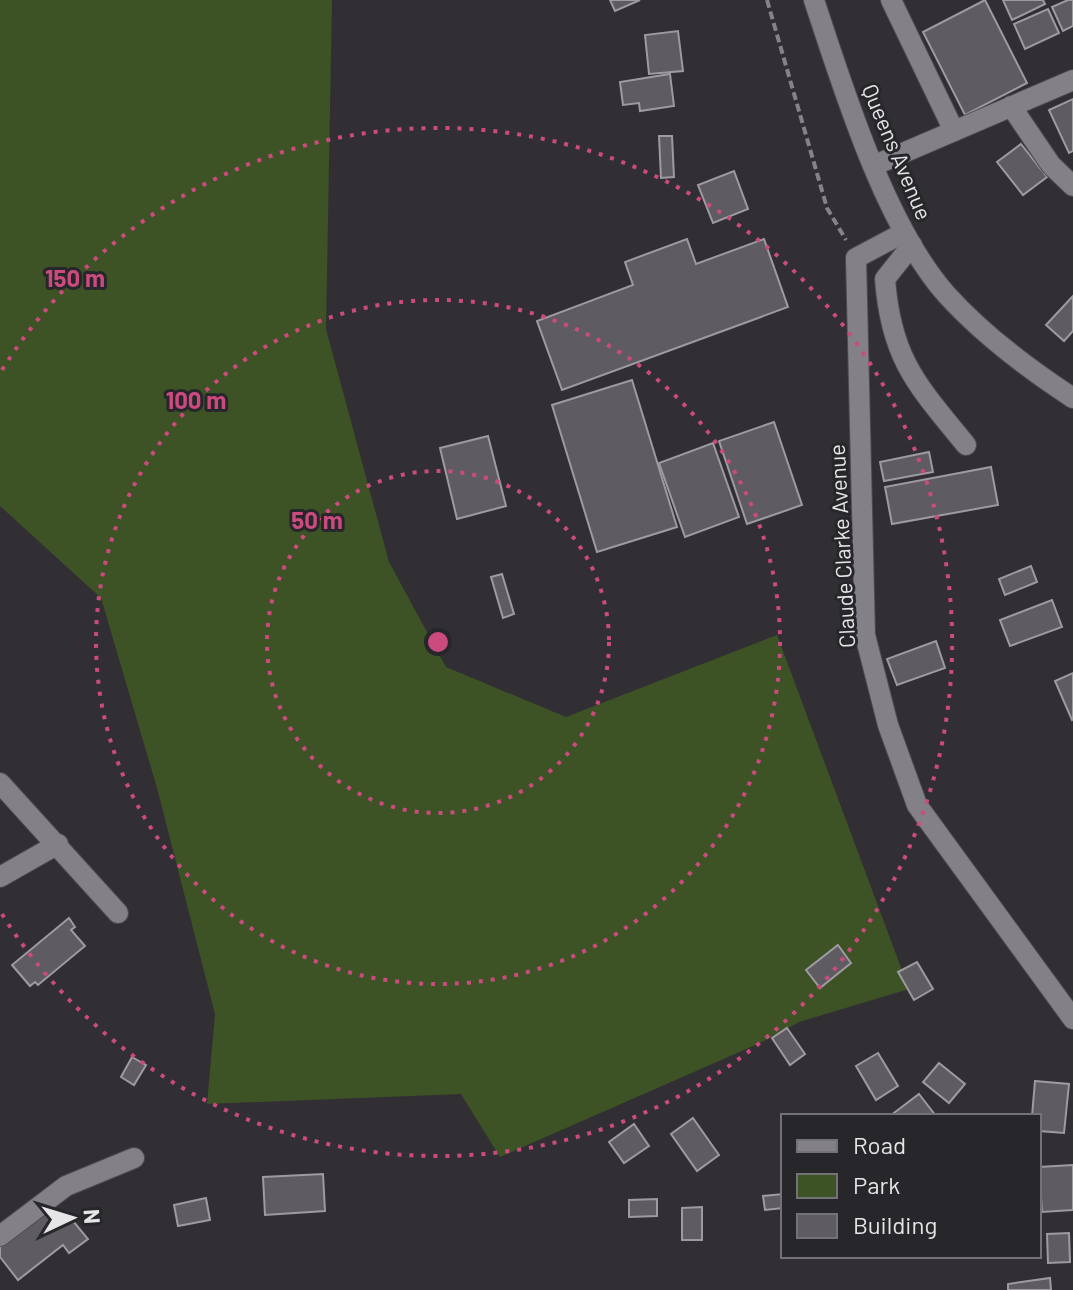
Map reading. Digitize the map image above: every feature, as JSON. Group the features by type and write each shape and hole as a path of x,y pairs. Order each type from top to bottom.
{"street":[{"name":"Queens Avenue","path":"814,0 838,75 908,239 945,293 1017,362 1073,398"},
{"path":"891,0 954,131"},
{"path":"875,165 1073,80"},
{"path":"1011,106 1051,165 1073,186"},
{"path":"856,258 908,239"},
{"path":"908,239 885,279 897,350 923,393 966,445"},
{"name":"Claude Clarke Avenue","path":"856,258 865,635 888,725 917,805 1073,1019"},
{"path":"0,783 118,913"},
{"path":"0,877 58,844"},
{"path":"0,1236 66,1186 134,1158"}],"path":[{"path":"767,0 827,208 856,258"}],"green space":[{"path":"0,0 332,0 326,329 389,562 446,667 566,717 777,635 909,989 799,1022 760,1043 500,1157 461,1094 207,1104 215,1014 157,788 101,598 0,506"}],"building":[{"path":"610,0 640,0 615,11"},
{"path":"985,0 1027,83 965,115 923,32"},
{"path":"1003,0 1043,0 1045,4 1012,20"},
{"path":"1073,0 1073,26 1063,31 1052,7"},
{"path":"1048,9 1059,33 1025,49 1014,24"},
{"path":"678,31 683,71 649,74 645,35"},
{"path":"670,74 674,106 640,111 639,103 623,105 620,82"},
{"path":"1073,99 1073,151 1069,153 1049,110"},
{"path":"659,136 672,136 674,177 661,178"},
{"path":"1021,144 1047,177 1023,195 997,162"},
{"path":"734,171 748,209 713,223 698,185"},
{"path":"687,239 696,264 764,239 788,307 562,390 537,321 633,285 625,262"},
{"path":"1073,296 1073,331 1064,341 1046,325"},
{"path":"632,380 677,527 597,552 552,405"},
{"path":"774,422 802,505 747,524 719,441"},
{"path":"488,436 506,506 457,519 440,448"},
{"path":"713,443 739,517 685,537 659,463"},
{"path":"929,452 933,472 884,481 880,462"},
{"path":"991,467 998,505 892,524 885,487"},
{"path":"1031,566 1037,582 1005,595 999,579"},
{"path":"502,574 514,614 503,618 491,577"},
{"path":"1052,600 1062,627 1010,646 1000,620"},
{"path":"936,641 945,668 897,685 887,659"},
{"path":"1073,673 1073,719 1072,720 1055,681"},
{"path":"69,918 75,927 71,930 85,946 38,985 35,982 30,986 12,965"},
{"path":"838,945 851,963 820,988 806,970"},
{"path":"917,962 933,989 914,1000 898,972"},
{"path":"787,1028 805,1054 790,1065 772,1038"},
{"path":"878,1053 898,1086 876,1100 856,1066"},
{"path":"132,1057 146,1065 134,1085 121,1077"},
{"path":"939,1063 965,1084 949,1103 923,1082"},
{"path":"1035,1081 1069,1084 1064,1133 1041,1131 1041,1114 1032,1114"},
{"path":"919,1094 934,1114 893,1114"},
{"path":"693,1118 719,1155 697,1171 671,1134"},
{"path":"634,1124 649,1146 624,1163 609,1142"},
{"path":"1073,1165 1073,1210 1042,1212 1041,1167"},
{"path":"323,1174 325,1211 265,1215 263,1177"},
{"path":"781,1194 781,1208 765,1210 763,1196"},
{"path":"206,1198 210,1220 178,1226 174,1205"},
{"path":"657,1199 657,1216 629,1217 629,1200"},
{"path":"702,1207 702,1240 682,1240 682,1208"},
{"path":"45,1212 55,1225 68,1215 88,1239 69,1253 63,1245 18,1280 0,1257 0,1247"},
{"path":"1069,1233 1070,1262 1048,1263 1047,1234"},
{"path":"1050,1278 1051,1290 1008,1290 1008,1284"}]}
